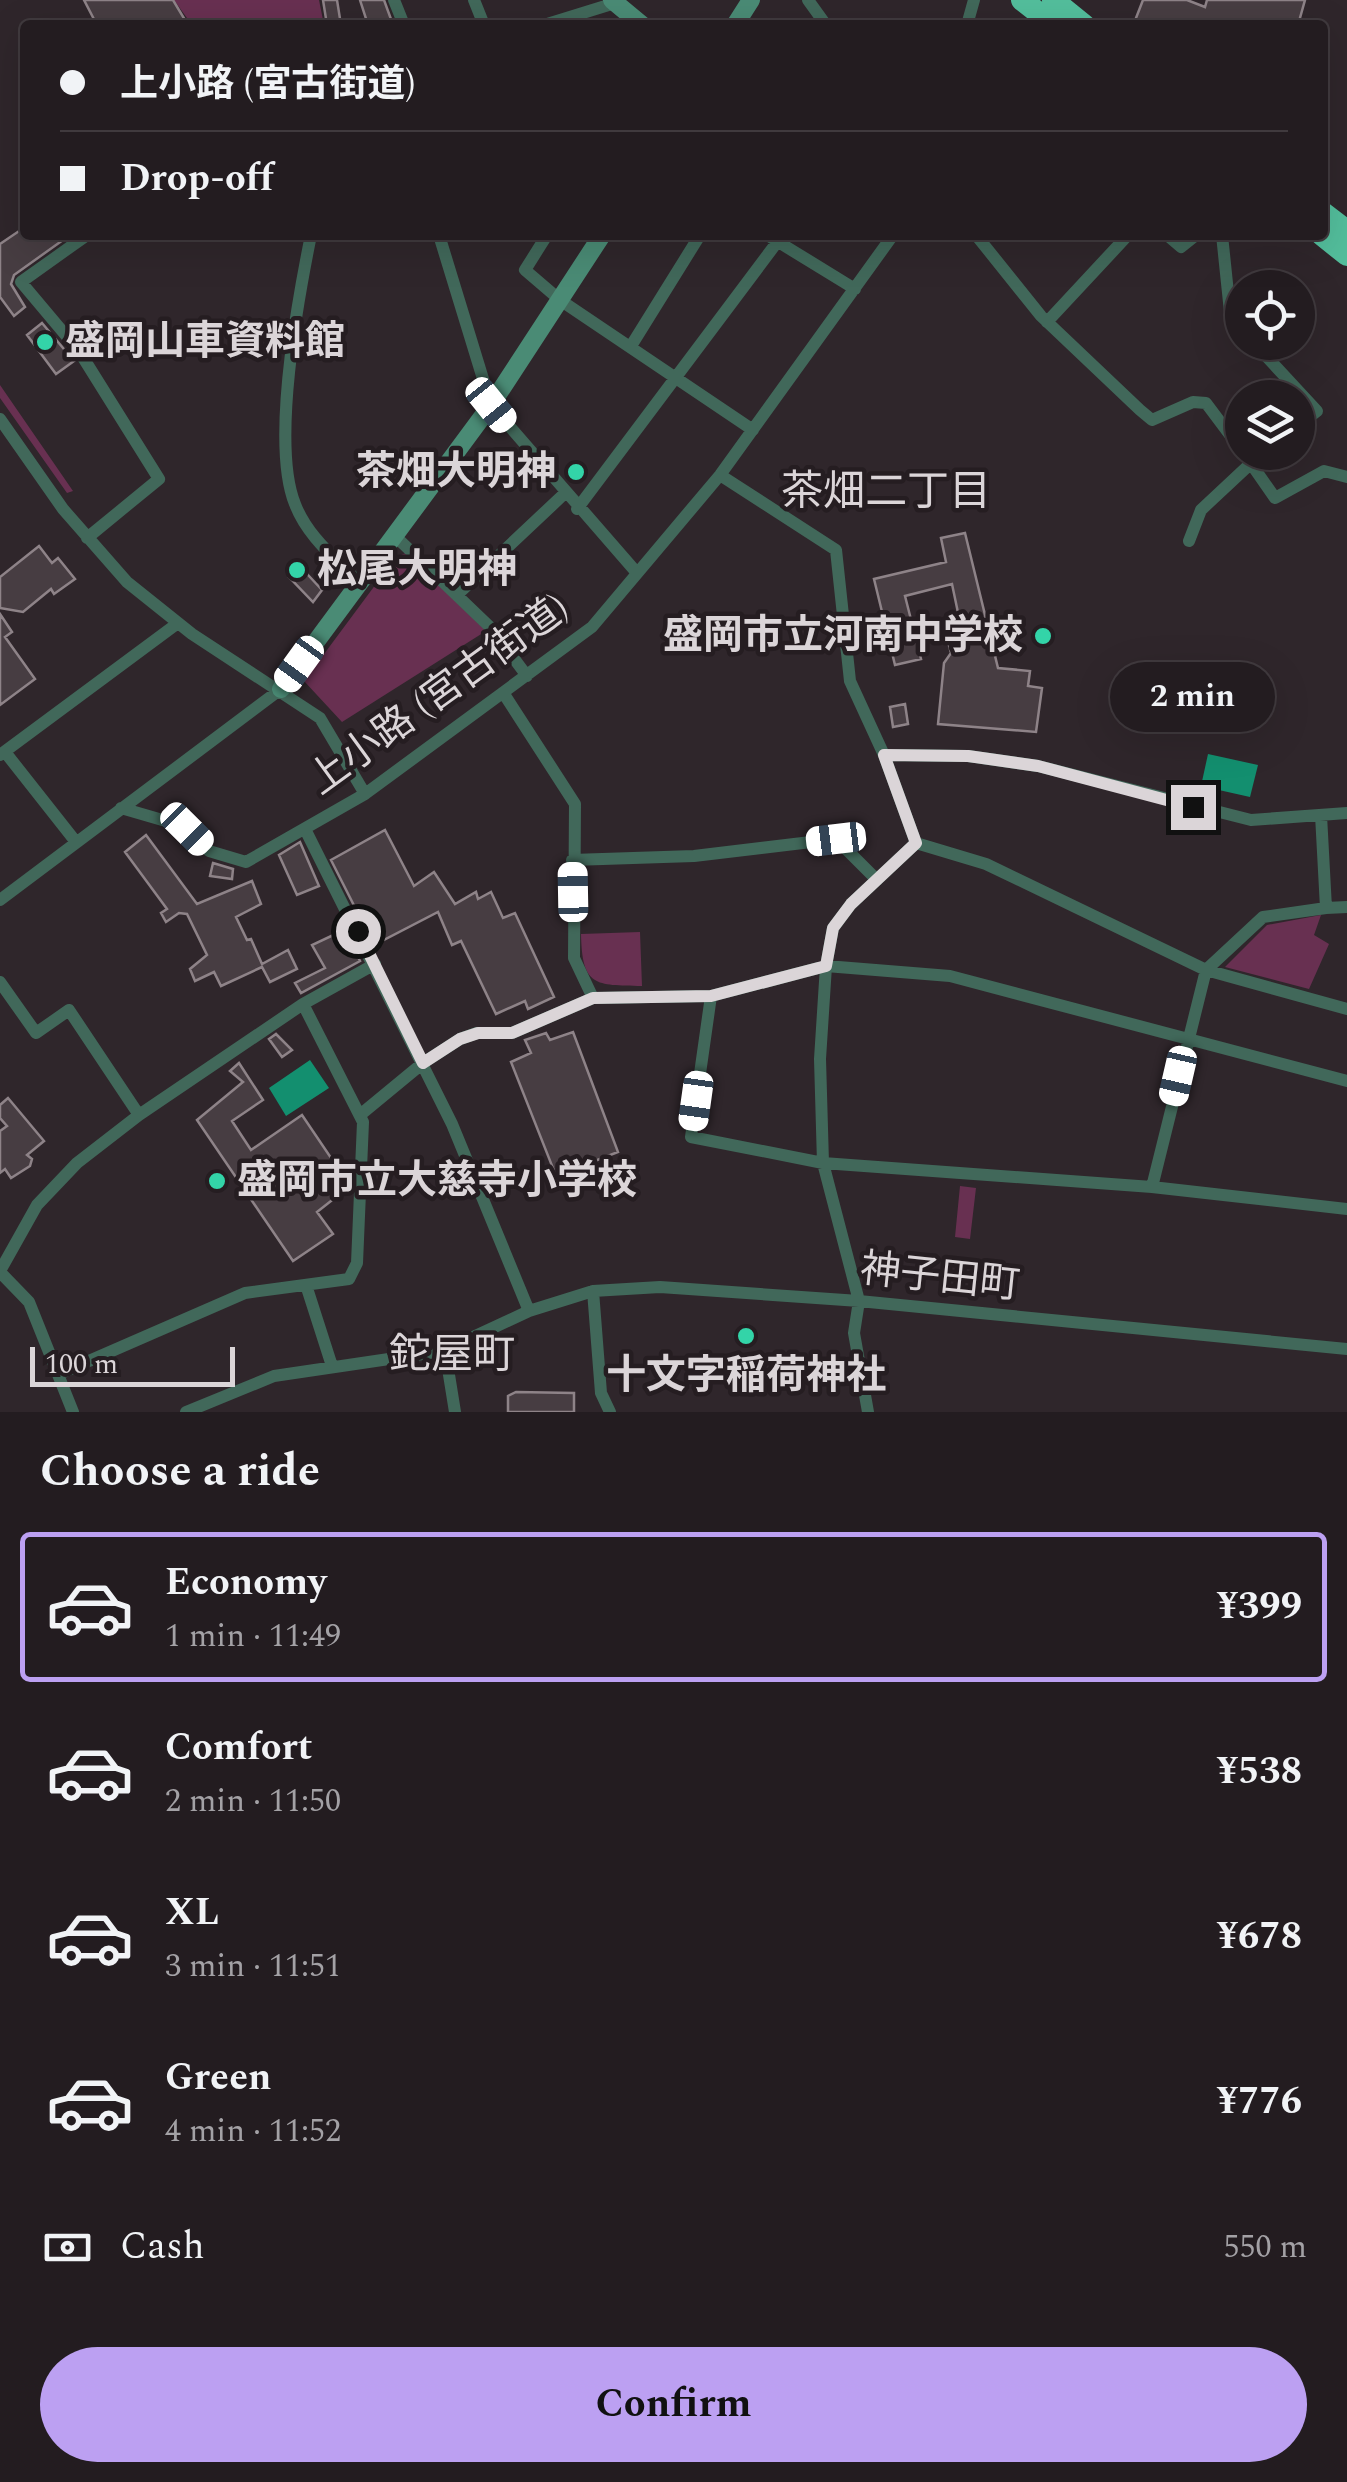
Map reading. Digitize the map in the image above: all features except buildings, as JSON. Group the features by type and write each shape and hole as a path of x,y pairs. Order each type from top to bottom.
{"highway":[{"path":"1022,0 1048,20"},
{"path":"1052,0 1078,20"}],"street":[{"path":"561,20 617,3 636,20"},
{"path":"80,240 22,282 79,352 159,479 86,538"},
{"path":"309,240 301,282 284,460 295,505 310,534 358,582"},
{"path":"441,240 491,405 564,494 637,573"},
{"path":"544,240 525,270 560,300 753,430"},
{"path":"0,900 281,689 491,405 599,240"},
{"path":"631,346 697,240"},
{"path":"578,509 772,240"},
{"path":"776,240 855,289"},
{"name":"上小路 (宮古街道)","path":"529,1311 423,1063 306,832 504,694 592,626 720,475 889,240"},
{"path":"980,240 1047,322 1152,420 1194,402 1206,403 1225,429"},
{"path":"1047,322 1123,240"},
{"path":"1223,240 1226,270"},
{"path":"1269,360 1288,380"},
{"path":"0,419 86,538 127,582 178,623 320,718 365,794"},
{"path":"1189,541 1201,510 1234,470"},
{"path":"1255,470 1275,498 1324,471 1347,477"},
{"path":"720,475 836,550 850,681 884,755 916,843"},
{"path":"457,595 564,494"},
{"path":"394,534 492,629 527,676"},
{"path":"76,842 2,753 178,623"},
{"path":"504,694 575,804 574,958 593,998"},
{"path":"884,755 968,756 1038,766 1250,820 1347,813"},
{"path":"121,808 183,826 210,851 246,862 306,832"},
{"path":"1321,815 1326,908"},
{"path":"572,860 694,856 836,839 877,880"},
{"path":"868,1412 854,1333 860,1301 823,1163 820,1059 826,966 833,928 916,843"},
{"path":"916,843 986,864 1206,970 1347,1009"},
{"path":"1152,1187 1206,970 1263,918 1347,907"},
{"path":"73,1412 29,1302 0,1271 37,1205 77,1163 139,1115 303,1004 375,964"},
{"path":"360,1115 423,1063 460,1039 478,1033 512,1033 593,998 711,996 826,966 950,976 1347,1080"},
{"path":"0,982 36,1032 68,1010 139,1115"},
{"path":"711,996 691,1136 823,1163 1152,1187 1347,1209"},
{"path":"59,1374 246,1293 349,1279 356,1262 360,1115 303,1004"},
{"path":"306,1284 332,1366"},
{"name":"神子田町","path":"529,1311 593,1291 660,1287 860,1301 1347,1349"},
{"path":"593,1291 602,1393 610,1412"},
{"path":"186,1412 274,1376 332,1366 385,1363 445,1350 529,1311"},
{"path":"445,1350 455,1412"}],"shaded area":[{"path":"174,0 319,0 323,20 188,20"},
{"path":"0,385 73,491 67,493 0,398"},
{"path":"406,553 486,631 342,722 304,681 396,557"},
{"path":"1208,754 1258,765 1250,797 1201,786"},
{"path":"1321,915 1314,935 1329,944 1309,989 1225,967 1267,925"},
{"path":"640,932 642,986 594,980 584,964 581,934"},
{"path":"310,1060 329,1088 286,1116 269,1088"},
{"path":"960,1186 976,1188 970,1239 955,1237"}],"place":[{"name":"盛岡山車資料館","path":"45,342"},
{"name":"茶畑大明神","path":"576,472"},
{"name":"松尾大明神","path":"297,570"},
{"name":"盛岡市立河南中学校","path":"1043,636"},
{"name":"盛岡市立大慈寺小学校","path":"217,1181"},
{"name":"十文字稲荷神社","path":"746,1336"}],"district":[{"name":"茶畑二丁目","path":"886,492"},
{"name":"鉈屋町","path":"452,1355"}],"route":[{"path":"358,931 423,1063 460,1039 478,1033 512,1033 548,1014 593,998 711,996 826,966 833,928 851,904 916,843 884,755 968,756 1038,766 1193,807"}]}
